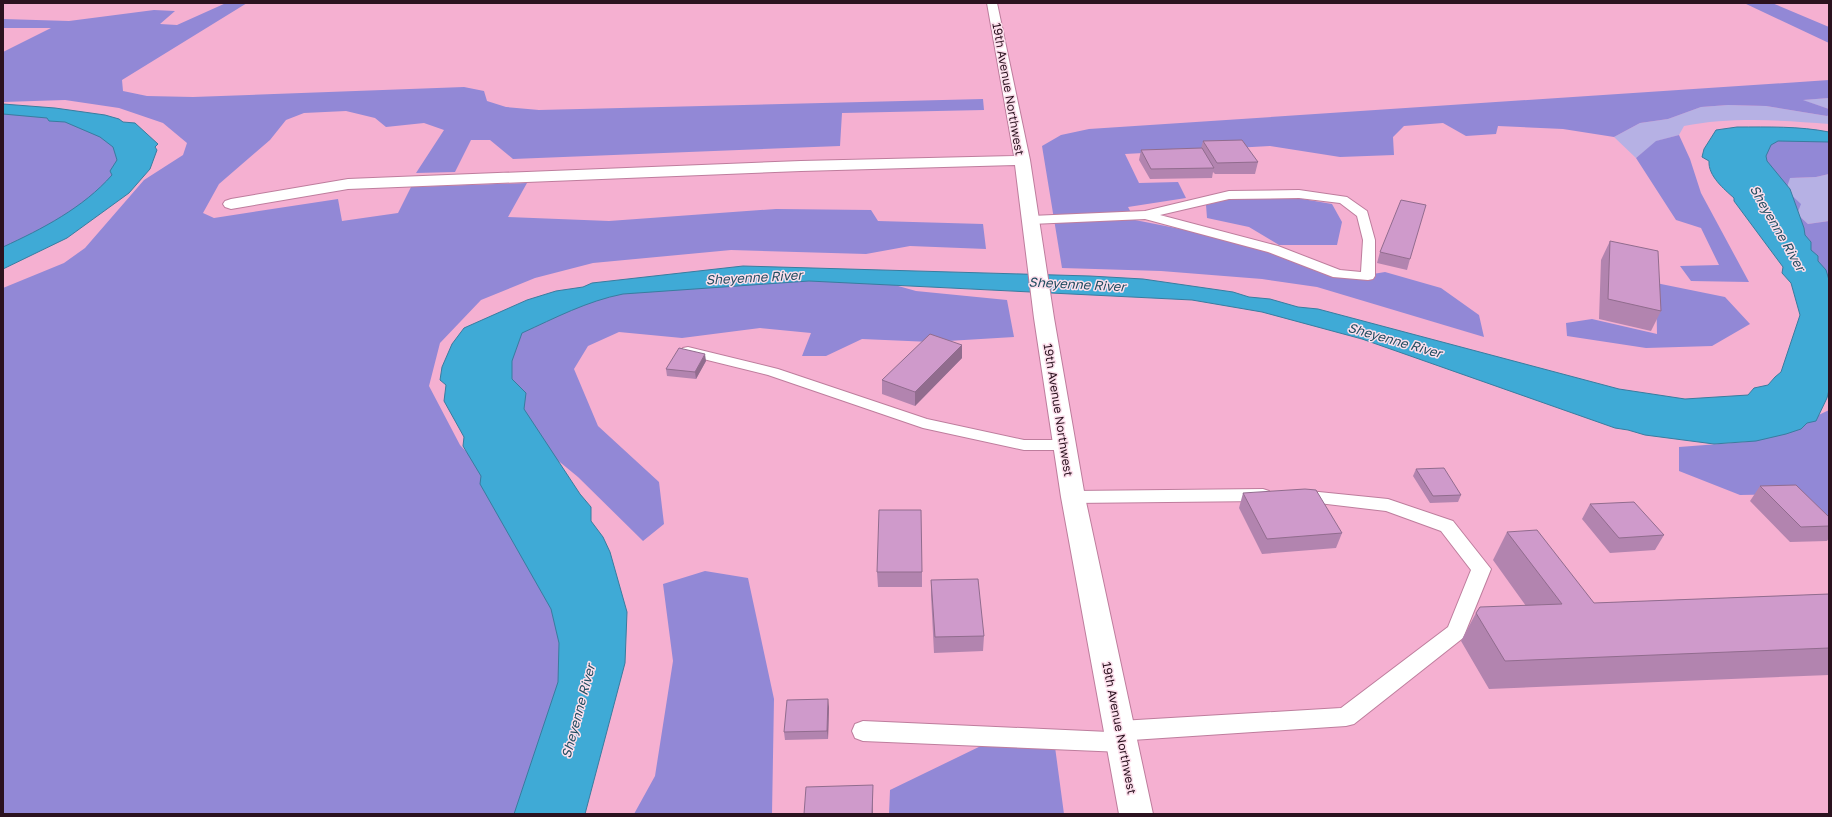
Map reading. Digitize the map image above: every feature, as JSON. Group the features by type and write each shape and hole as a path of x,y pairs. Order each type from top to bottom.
{"street":[{"name":"19th Avenue Northwest","path":"992,3 1022,160 1044,318 1073,497 1136,814"},
{"path":"231,204 348,184 801,166 1022,160"}],"lane":[{"path":"1031,220 1145,215 1229,195 1299,194 1342,200 1363,214 1369,240 1368,276 1338,274 1273,249 1145,215"},
{"path":"688,351 773,372 923,423 1024,445 1064,445"},
{"path":"863,731 1121,736 1346,717 1456,632 1480,569 1447,526 1388,505 1289,495 1073,497"}],"shaded area":[{"path":"226,3 247,3 122,80 123,91 147,96 193,97 464,87 484,91 487,101 506,107 539,110 983,99 984,110 842,113 840,146 513,159 490,140 471,140 455,172 416,173 444,130 424,123 386,127 375,118 346,111 304,113 286,120 270,140 219,184 203,213 214,218 338,199 342,221 398,213 411,187 527,183 508,217 609,221 776,209 871,210 878,221 983,224 986,249 910,246 866,254 731,250 593,263 535,278 481,300 440,343 429,386 460,445 516,505 595,650 531,814 3,814 3,288 64,263 85,248 144,180 183,155 187,143 163,123 119,108 65,100 3,102 3,52 51,28 3,28 3,19 69,21 154,10 175,11 160,24 177,25"},
{"path":"1744,3 1772,3 1829,27 1829,43"},
{"path":"1829,80 1829,98 1803,100 1829,109 1829,115 1827,116 1766,106 1728,105 1701,107 1668,119 1640,123 1614,137 1563,129 1498,126 1496,134 1466,136 1443,123 1404,126 1393,137 1394,155 1340,157 1270,146 1125,154 1139,183 1178,182 1186,198 1128,207 1135,220 1196,232 1361,276 1385,272 1441,288 1479,315 1484,337 1317,287 1262,279 1161,271 1062,268 1042,146 1061,135 1089,129"},
{"path":"1829,98 1829,109 1802,100"},
{"path":"1728,105 1766,106 1827,116 1829,115 1829,124 1793,121 1738,120 1684,126 1679,135 1657,141 1636,158 1614,137 1640,123 1668,119 1701,107"},
{"path":"3,109 92,124 136,170 3,261"},
{"path":"1679,135 1690,159 1701,193 1749,282 1691,281 1680,266 1719,265 1701,228 1676,220 1636,158 1656,141"},
{"path":"1829,135 1829,174 1816,177 1790,178 1786,190 1801,204 1797,214 1808,224 1829,221 1829,306 1743,148 1761,137"},
{"path":"1829,174 1829,221 1808,224 1797,214 1786,190 1789,178 1816,177"},
{"path":"1237,197 1291,197 1332,204 1342,222 1337,245 1279,245 1249,227 1207,218 1206,205"},
{"path":"859,275 916,291 1007,300 1014,337 931,342 862,339 826,356 802,356 811,333 760,328 682,338 619,332 588,346 574,369 598,426 659,482 664,524 643,541 578,477 494,408 493,338 532,311 659,280"},
{"path":"1656,283 1725,297 1750,324 1712,346 1646,348 1567,336 1566,323 1592,319 1657,334"},
{"path":"1829,410 1829,530 1790,494 1740,495 1679,471 1679,447 1745,442 1798,425"},
{"path":"705,571 748,578 774,699 772,814 634,814 655,776 673,661 663,584"},
{"path":"987,743 1055,747 1064,814 889,814 890,790"}],"water":[{"path":"3,104 55,108 105,115 119,119 123,122 135,123 158,144 155,147 157,150 150,169 129,193 67,238 3,269 3,247 47,225 75,208 101,187 112,175 110,171 117,160 113,147 100,137 65,122 49,121 47,118 3,114"},
{"name":"Sheyenne River","path":"1737,127 1795,128 1829,132 1829,142 1778,141 1771,145 1766,156 1767,161 1790,189 1804,228 1805,235 1811,242 1811,250 1818,256 1818,261 1826,270 1829,280 1829,390 1827,398 1816,421 1807,423 1801,429 1786,434 1756,441 1714,444 1645,435 1615,428 1362,339 1262,312 1192,300 809,281 623,294 584,305 522,333 512,361 512,379 526,393 524,409 580,494 591,507 591,521 603,537 610,552 627,612 625,663 585,814 514,814 558,682 559,643 551,609 480,484 481,476 463,446 464,437 444,401 446,385 440,380 442,367 452,344 464,328 527,300 556,291 583,287 592,283 743,266 1090,276 1143,279 1233,292 1249,297 1270,299 1298,307 1318,309 1619,389 1685,399 1748,395 1754,388 1768,385 1781,372 1800,315 1791,283 1782,273 1783,267 1734,201 1734,198 1714,177 1709,167 1709,161 1702,157 1704,149 1716,130"}],"building":[{"path":"1242,140 1258,162 1217,163 1203,141"},
{"path":"1202,148 1214,168 1151,169 1141,150"},
{"path":"1401,200 1426,205 1410,259 1380,252"},
{"path":"1610,241 1658,251 1661,311 1608,299"},
{"path":"930,334 962,345 915,392 882,380"},
{"path":"679,348 705,354 695,372 666,369"},
{"path":"1444,468 1461,495 1433,496 1416,469"},
{"path":"1796,485 1829,517 1829,526 1801,527 1760,486"},
{"path":"1305,489 1316,490 1342,533 1267,539 1243,493"},
{"path":"1634,502 1664,535 1619,538 1590,504"},
{"path":"879,510 921,510 922,572 877,572"},
{"path":"1537,530 1594,603 1829,594 1829,648 1505,661 1476,613 1480,607 1562,604 1507,532"},
{"path":"978,579 984,636 935,637 931,580"},
{"path":"828,699 827,731 784,732 787,700"},
{"path":"873,785 872,814 804,814 806,787"}]}
